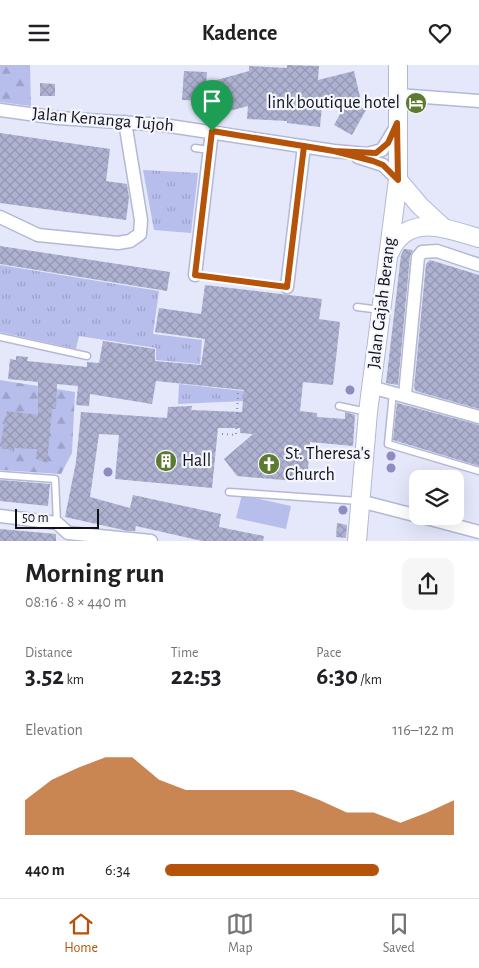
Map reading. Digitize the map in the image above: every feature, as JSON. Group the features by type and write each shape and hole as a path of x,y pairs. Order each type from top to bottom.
{"street":[{"name":"Jalan Gajah Berang","path":"357,541 368,412 398,180 398,65"},
{"path":"398,95 479,101"},
{"name":"Jalan Kenanga Tujoh","path":"0,111 212,131 334,151 376,153 388,143 397,123"},
{"path":"0,217 38,235 118,243 130,241 140,234 141,220 125,122"},
{"path":"195,275 212,131"},
{"path":"287,287 304,146"},
{"path":"334,151 383,165 420,206 445,229"},
{"path":"386,262 400,236 412,228 423,226 445,229 479,238"},
{"path":"399,394 418,257 422,252 437,251 479,265"},
{"path":"371,387 479,417"},
{"path":"360,501 409,514"},
{"path":"0,516 68,533 151,541"},
{"path":"452,525 479,532"}],"lane":[{"path":"195,149 210,150"},
{"path":"195,275 287,287"},
{"path":"357,307 382,310"},
{"path":"0,337 87,355"},
{"path":"399,394 388,444 479,471"},
{"path":"339,406 368,412"},
{"path":"0,475 55,479 61,531"},
{"path":"229,492 360,501"}],"path":[{"path":"222,434 236,435 238,392"}],"green space":[{"path":"0,65 30,65 31,106 0,102"},
{"path":"143,170 198,173 191,233 154,230"},
{"path":"0,265 159,291 153,334 202,340 200,364 156,360 156,348 79,336 76,349 0,332"},
{"path":"0,380 75,392 72,453 61,474 0,470"},
{"path":"179,384 282,395 244,401 178,404"},
{"path":"242,495 291,506 286,529 236,518"}],"building":[{"path":"287,65 319,66 318,80 354,71 360,97 322,106 320,127 287,123 287,121 247,119 248,106 218,114 215,101 182,100 184,71 207,72 206,83 249,71 249,66 287,68"},
{"path":"40,83 55,84 55,96 40,96"},
{"path":"348,100 366,110 352,135 334,125"},
{"path":"0,133 110,149 106,181 127,184 129,198 126,220 0,203"},
{"path":"0,246 170,272 167,291 0,264"},
{"path":"404,249 413,250 410,256 398,385 386,383 401,255"},
{"path":"430,260 479,275 479,409 416,391 414,388 426,264"},
{"path":"205,285 322,299 319,319 340,322 333,385 303,382 300,411 317,413 317,417 345,419 345,412 355,415 353,446 310,442 307,482 237,476 224,459 253,434 240,433 240,428 218,428 212,488 115,479 119,435 99,434 90,497 130,508 133,495 221,514 219,527 264,536 263,541 202,541 136,526 135,531 128,531 65,517 76,462 81,412 167,418 168,407 192,406 191,410 242,412 244,390 156,381 152,404 90,394 89,406 76,405 78,386 57,384 56,409 52,409 47,463 36,459 37,449 14,448 14,452 0,446 7,411 38,415 38,382 8,379 10,359 16,360 16,356 28,357 27,361 87,367 87,362 99,363 103,341 155,349 155,361 201,365 205,339 155,332 159,308 201,314"},
{"path":"397,403 479,425 479,466 393,440"},
{"path":"0,480 50,484 48,506 0,501"},
{"path":"337,523 347,525 346,538 336,537"},
{"path":"0,529 56,534 56,541 0,541"}],"place":[{"name":"link boutique hotel","path":"416,103"},
{"name":"Hall","path":"166,461"},
{"name":"St. Theresa's Church","path":"269,464"}],"route":[{"path":"212,131 195,275 287,287 304,146 334,151 376,153 382,150 388,143 397,123 398,180 383,165 373,161 334,151 212,131"}]}
